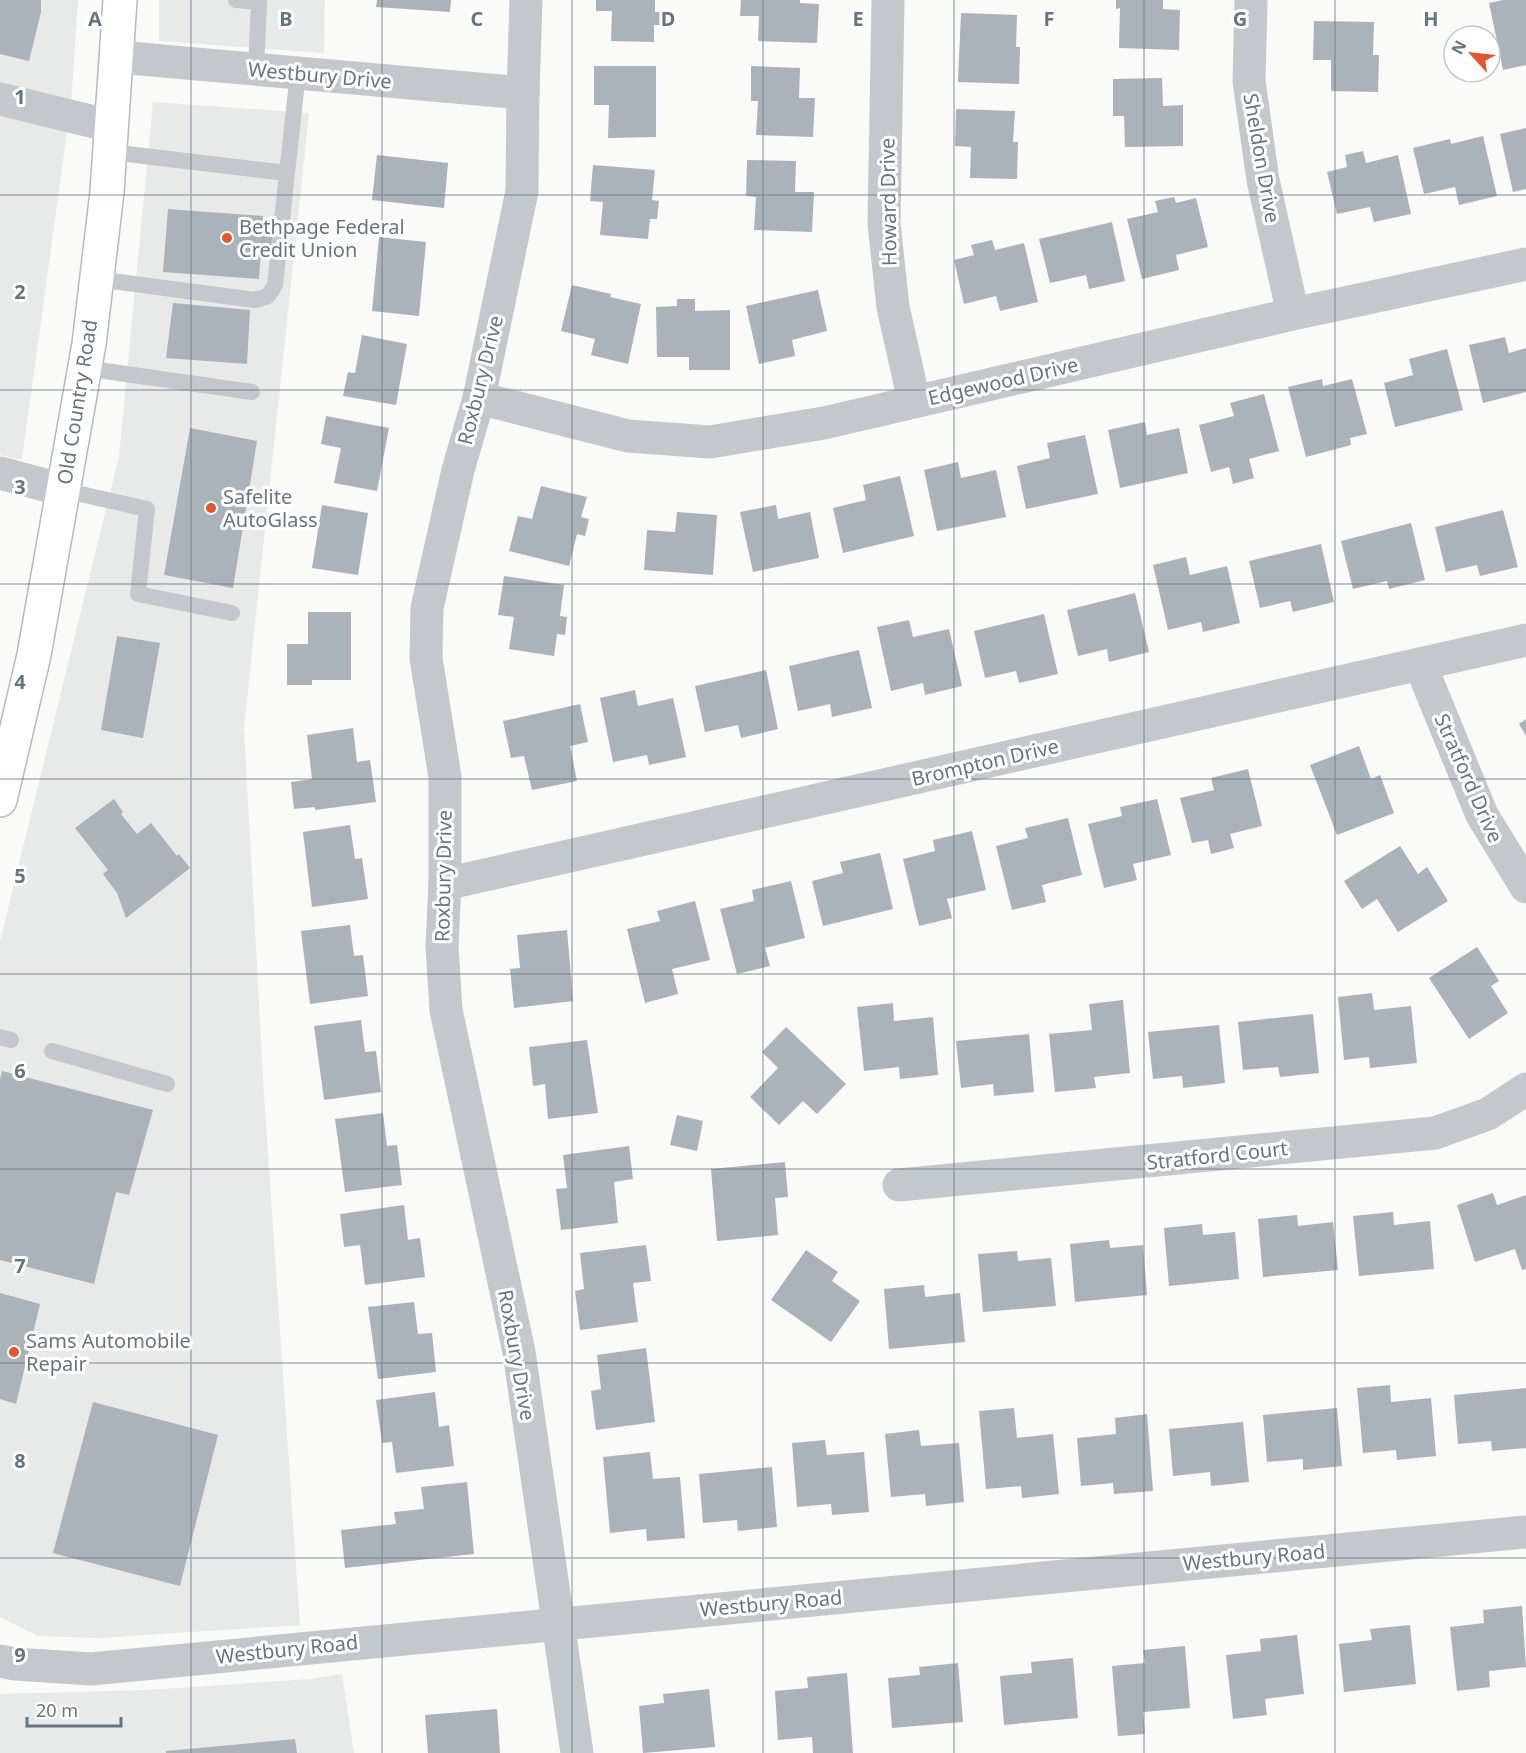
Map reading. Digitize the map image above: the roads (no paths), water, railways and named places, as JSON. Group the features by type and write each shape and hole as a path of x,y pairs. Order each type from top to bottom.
{"main road":[{"name":"Old Country Road","path":"0,800 34,655 84,368 107,192 118,57 120,0"}],"street":[{"name":"Roxbury Drive","path":"526,0 522,191 479,399 458,470 427,608 426,658 445,777 442,946 446,1010 519,1352 577,1753"},
{"name":"Howard Drive","path":"888,0 884,225 893,307 914,401"},
{"name":"Sheldon Drive","path":"1251,0 1249,81 1263,180 1293,314"},
{"name":"Westbury Drive","path":"118,57 523,93"},
{"path":"0,99 111,139"},
{"name":"Edgewood Drive","path":"479,399 628,436 710,442 824,423 1293,314 1526,264"},
{"path":"0,473 63,490"},
{"name":"Brompton Drive","path":"444,884 1526,640"},
{"name":"Stratford Drive","path":"1420,664 1482,815 1526,887"},
{"name":"Stratford Court","path":"899,1185 1434,1133 1488,1114 1526,1089"},
{"name":"Westbury Road","path":"5,1660 91,1669 1526,1532"}],"lane":[{"path":"236,0 259,2 256,69"},
{"path":"97,279 255,300 268,296 275,285 298,73"},
{"path":"111,139 287,173"},
{"path":"84,368 252,392"},
{"path":"63,490 147,509 138,594 232,613"},
{"path":"52,1052 167,1084"}],"place":[{"name":"Bethpage Federal Credit Union","path":"227,238"},
{"name":"Safelite AutoGlass","path":"211,508"},
{"name":"Sams Automobile Repair","path":"14,1352"}]}
